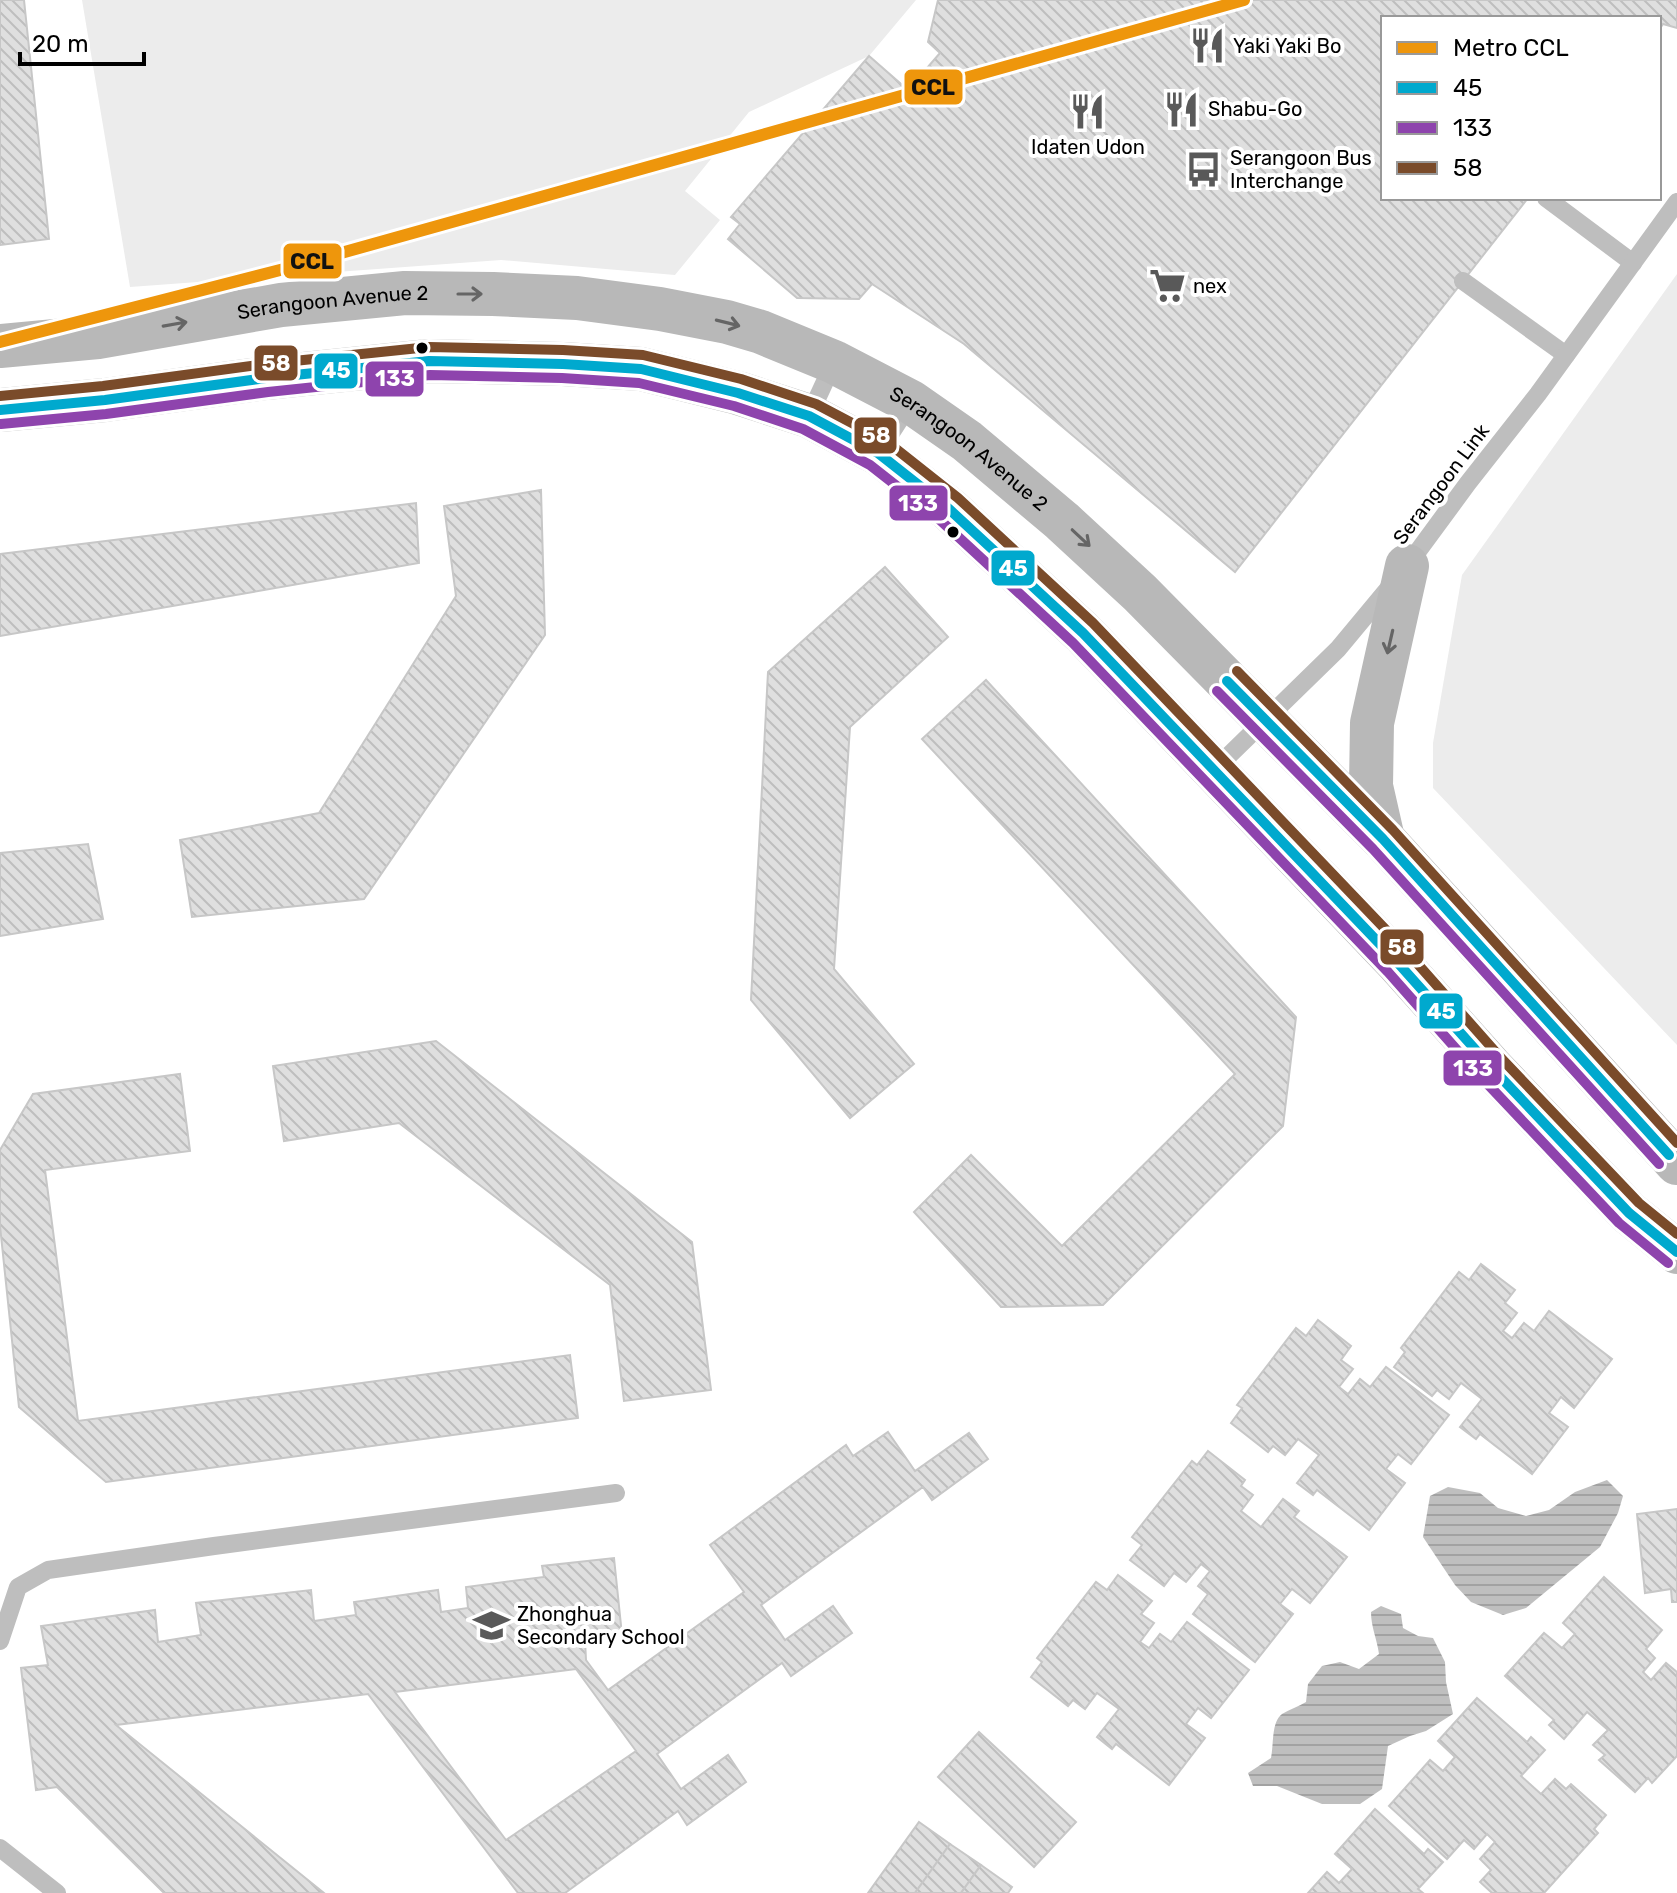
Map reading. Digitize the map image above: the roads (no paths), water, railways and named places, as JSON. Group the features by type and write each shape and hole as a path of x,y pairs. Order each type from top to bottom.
{"main road":[{"name":"Serangoon Avenue 2","path":"0,346 98,337 281,305 405,293 493,294 577,298 660,309 761,332 834,362 911,402 967,441 1062,521 1140,593 1383,839 1677,1163"},
{"path":"98,337 105,400"},
{"path":"0,410 429,361 641,369 738,393 809,416 878,453 949,509 1083,633 1377,941 1629,1213 1677,1252"},
{"path":"1383,839 1371,786 1372,723 1407,566"}],"lane":[{"path":"1549,200 1633,263"},
{"name":"Serangoon Link","path":"1214,770 1338,649 1407,566 1677,202"},
{"path":"1463,281 1566,355"},
{"path":"809,416 834,362"},
{"path":"878,453 911,402"},
{"path":"0,1641 18,1587 48,1570 616,1493"},
{"path":"0,1848 57,1893"}],"metro line":[{"name":"CCL","path":"0,342 284,269 1244,0"}],"place":[{"name":"Yaki Yaki Bo","path":"1207,46"},
{"name":"Shabu-Go","path":"1182,109"},
{"name":"Idaten Udon","path":"1088,112"},
{"name":"Serangoon Bus Interchange","path":"1204,170"},
{"name":"nex","path":"1167,286"},
{"name":"Zhonghua Secondary School","path":"491,1625"}]}
